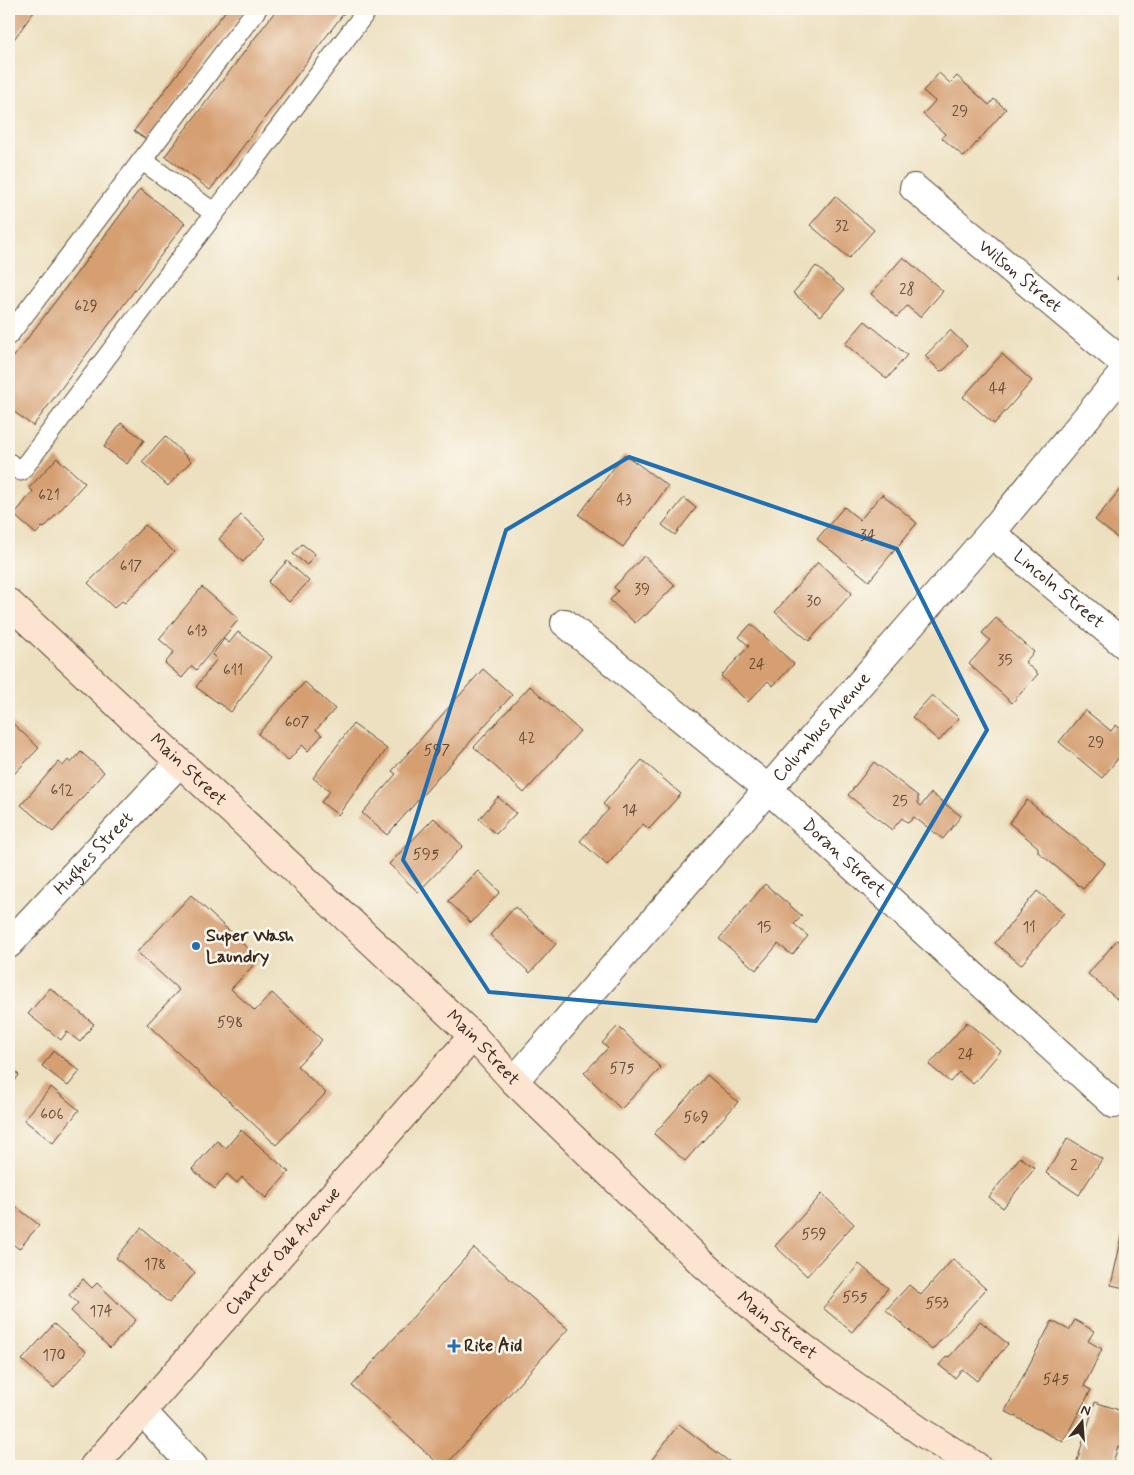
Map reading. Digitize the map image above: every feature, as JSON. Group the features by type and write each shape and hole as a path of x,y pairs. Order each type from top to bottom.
{"main road":[{"name":"Main Street","path":"9,603 473,1036 514,1081 700,1261 771,1323 838,1374 918,1430 976,1466"},
{"name":"Charter Oak Avenue","path":"94,1466 473,1036"}],"street":[{"name":"Wilson Street","path":"914,188 1125,364"},
{"name":"Columbus Avenue","path":"514,1081 990,533 1125,371"},
{"name":"Lincoln Street","path":"990,533 1125,645"},
{"name":"Doran Street","path":"566,623 768,789 1114,1104"},
{"name":"Hughes Street","path":"9,944 179,763"},
{"path":"143,1412 193,1466"}],"lane":[{"path":"9,335 257,9"},
{"path":"9,463 21,472 368,9"},
{"path":"142,160 214,213"}],"highlighted area":[{"path":"629,457 897,549 987,730 816,1021 489,992 403,860 506,530"}],"building":[{"path":"9,9 36,9 9,46"},
{"path":"227,9 246,9 147,140 134,131"},
{"path":"277,9 347,9 210,190 165,156"},
{"path":"939,73 950,83 957,76 989,105 994,99 1006,109 964,157 942,138 945,134 923,114 935,101 923,91"},
{"path":"140,189 185,223 33,426 9,408 9,363"},
{"path":"835,196 874,230 849,258 810,225"},
{"path":"903,257 943,291 920,317 907,306 897,317 871,294"},
{"path":"816,266 844,290 821,316 793,293"},
{"path":"1125,268 1125,285 1117,279"},
{"path":"865,321 907,355 887,379 845,344"},
{"path":"950,330 967,346 944,370 940,371 925,356"},
{"path":"1002,354 1032,381 994,424 963,397"},
{"path":"121,423 144,440 127,464 104,447"},
{"path":"165,436 191,461 168,486 142,462"},
{"path":"624,454 668,486 623,547 579,515"},
{"path":"57,458 85,483 44,528 42,527 36,534 14,515 33,491 29,488"},
{"path":"1122,487 1125,490 1125,544 1095,520"},
{"path":"882,494 917,523 869,581 817,539 844,507 860,520"},
{"path":"684,498 696,508 675,535 662,525"},
{"path":"241,515 266,538 243,562 219,539"},
{"path":"145,525 174,552 125,603 122,601 114,608 88,583"},
{"path":"302,544 315,554 307,565 293,554"},
{"path":"644,556 675,585 646,615 642,616 635,623 610,600 618,591 614,587"},
{"path":"287,561 309,581 289,602 268,582"},
{"path":"818,562 852,593 809,641 775,612"},
{"path":"202,587 239,619 196,670 192,666 182,678 165,663 174,652 159,639"},
{"path":"996,618 1034,652 1025,662 1038,674 1012,703 969,664 990,640 982,633"},
{"path":"751,624 794,664 773,686 768,681 748,702 721,676 749,646 739,637"},
{"path":"238,632 272,657 231,712 196,687 217,659 212,655 224,639 229,643"},
{"path":"483,669 512,695 387,835 362,813 396,774 392,771"},
{"path":"305,682 335,709 316,730 322,735 308,751 302,745 288,761 258,734"},
{"path":"530,686 580,731 524,793 474,747"},
{"path":"932,695 959,718 939,741 912,717"},
{"path":"1085,710 1111,731 1116,725 1125,733 1125,750 1102,778 1059,742"},
{"path":"9,720 39,748 13,775 9,771"},
{"path":"353,724 387,749 338,815 321,802 330,791 313,778"},
{"path":"81,752 104,772 53,832 21,805 58,762 63,766 68,760 71,763"},
{"path":"642,760 681,794 649,829 643,824 607,865 580,841 609,809 603,804"},
{"path":"874,762 918,796 918,803 921,806 931,793 961,816 943,839 914,817 908,823 902,818 892,830 848,795"},
{"path":"498,797 516,813 496,834 479,819"},
{"path":"1027,800 1105,863 1083,889 1038,852 1038,847 1009,823"},
{"path":"434,818 463,846 418,892 389,864"},
{"path":"478,871 500,892 471,923 448,901"},
{"path":"765,884 802,916 794,924 808,936 792,955 778,944 756,970 719,939"},
{"path":"1037,891 1064,913 1021,965 995,943"},
{"path":"191,895 259,959 231,989 255,1011 272,993 322,1040 297,1066 326,1093 276,1145 147,1024 179,990 137,952"},
{"path":"515,907 556,944 530,973 490,935"},
{"path":"1117,940 1125,948 1125,1006 1088,974"},
{"path":"50,988 94,1024 80,1042 67,1032 61,1040 28,1014"},
{"path":"967,1022 1001,1051 973,1084 959,1072 950,1082 929,1065"},
{"path":"618,1026 661,1068 621,1109 584,1073 608,1048 602,1043"},
{"path":"54,1051 80,1071 68,1086 42,1066"},
{"path":"9,1067 19,1075 9,1088"},
{"path":"707,1075 738,1102 685,1161 654,1134"},
{"path":"51,1087 79,1110 53,1143 24,1120"},
{"path":"241,1130 289,1172 266,1198 242,1177 237,1183 227,1174 215,1189 192,1169 217,1141 226,1148"},
{"path":"1068,1138 1102,1159 1079,1195 1046,1173"},
{"path":"1020,1157 1035,1168 1003,1208 989,1197"},
{"path":"822,1194 854,1224 807,1276 775,1246"},
{"path":"9,1201 39,1225 19,1249 9,1241"},
{"path":"141,1228 195,1273 169,1303 116,1258"},
{"path":"1125,1228 1125,1288 1111,1285"},
{"path":"474,1248 568,1329 445,1466 441,1466 352,1386"},
{"path":"953,1259 986,1289 932,1350 886,1310 909,1285 921,1295"},
{"path":"859,1264 888,1288 852,1332 823,1308"},
{"path":"83,1279 92,1288 97,1283 136,1320 110,1348 71,1311 78,1303 69,1295"},
{"path":"1075,1320 1094,1331 1088,1341 1102,1349 1084,1386 1091,1390 1063,1442 1005,1411 1052,1321 1069,1330"},
{"path":"980,1321 1008,1344 977,1381 962,1369 955,1378 939,1365 946,1357 950,1356"},
{"path":"54,1324 86,1352 54,1388 22,1360"},
{"path":"1095,1402 1125,1412 1123,1447 1118,1446 1112,1466 1076,1464"},
{"path":"679,1424 735,1466 647,1466"}],"place":[{"name":"Super Wash Laundry","path":"196,946"},
{"name":"Rite Aid","path":"454,1346"}]}
